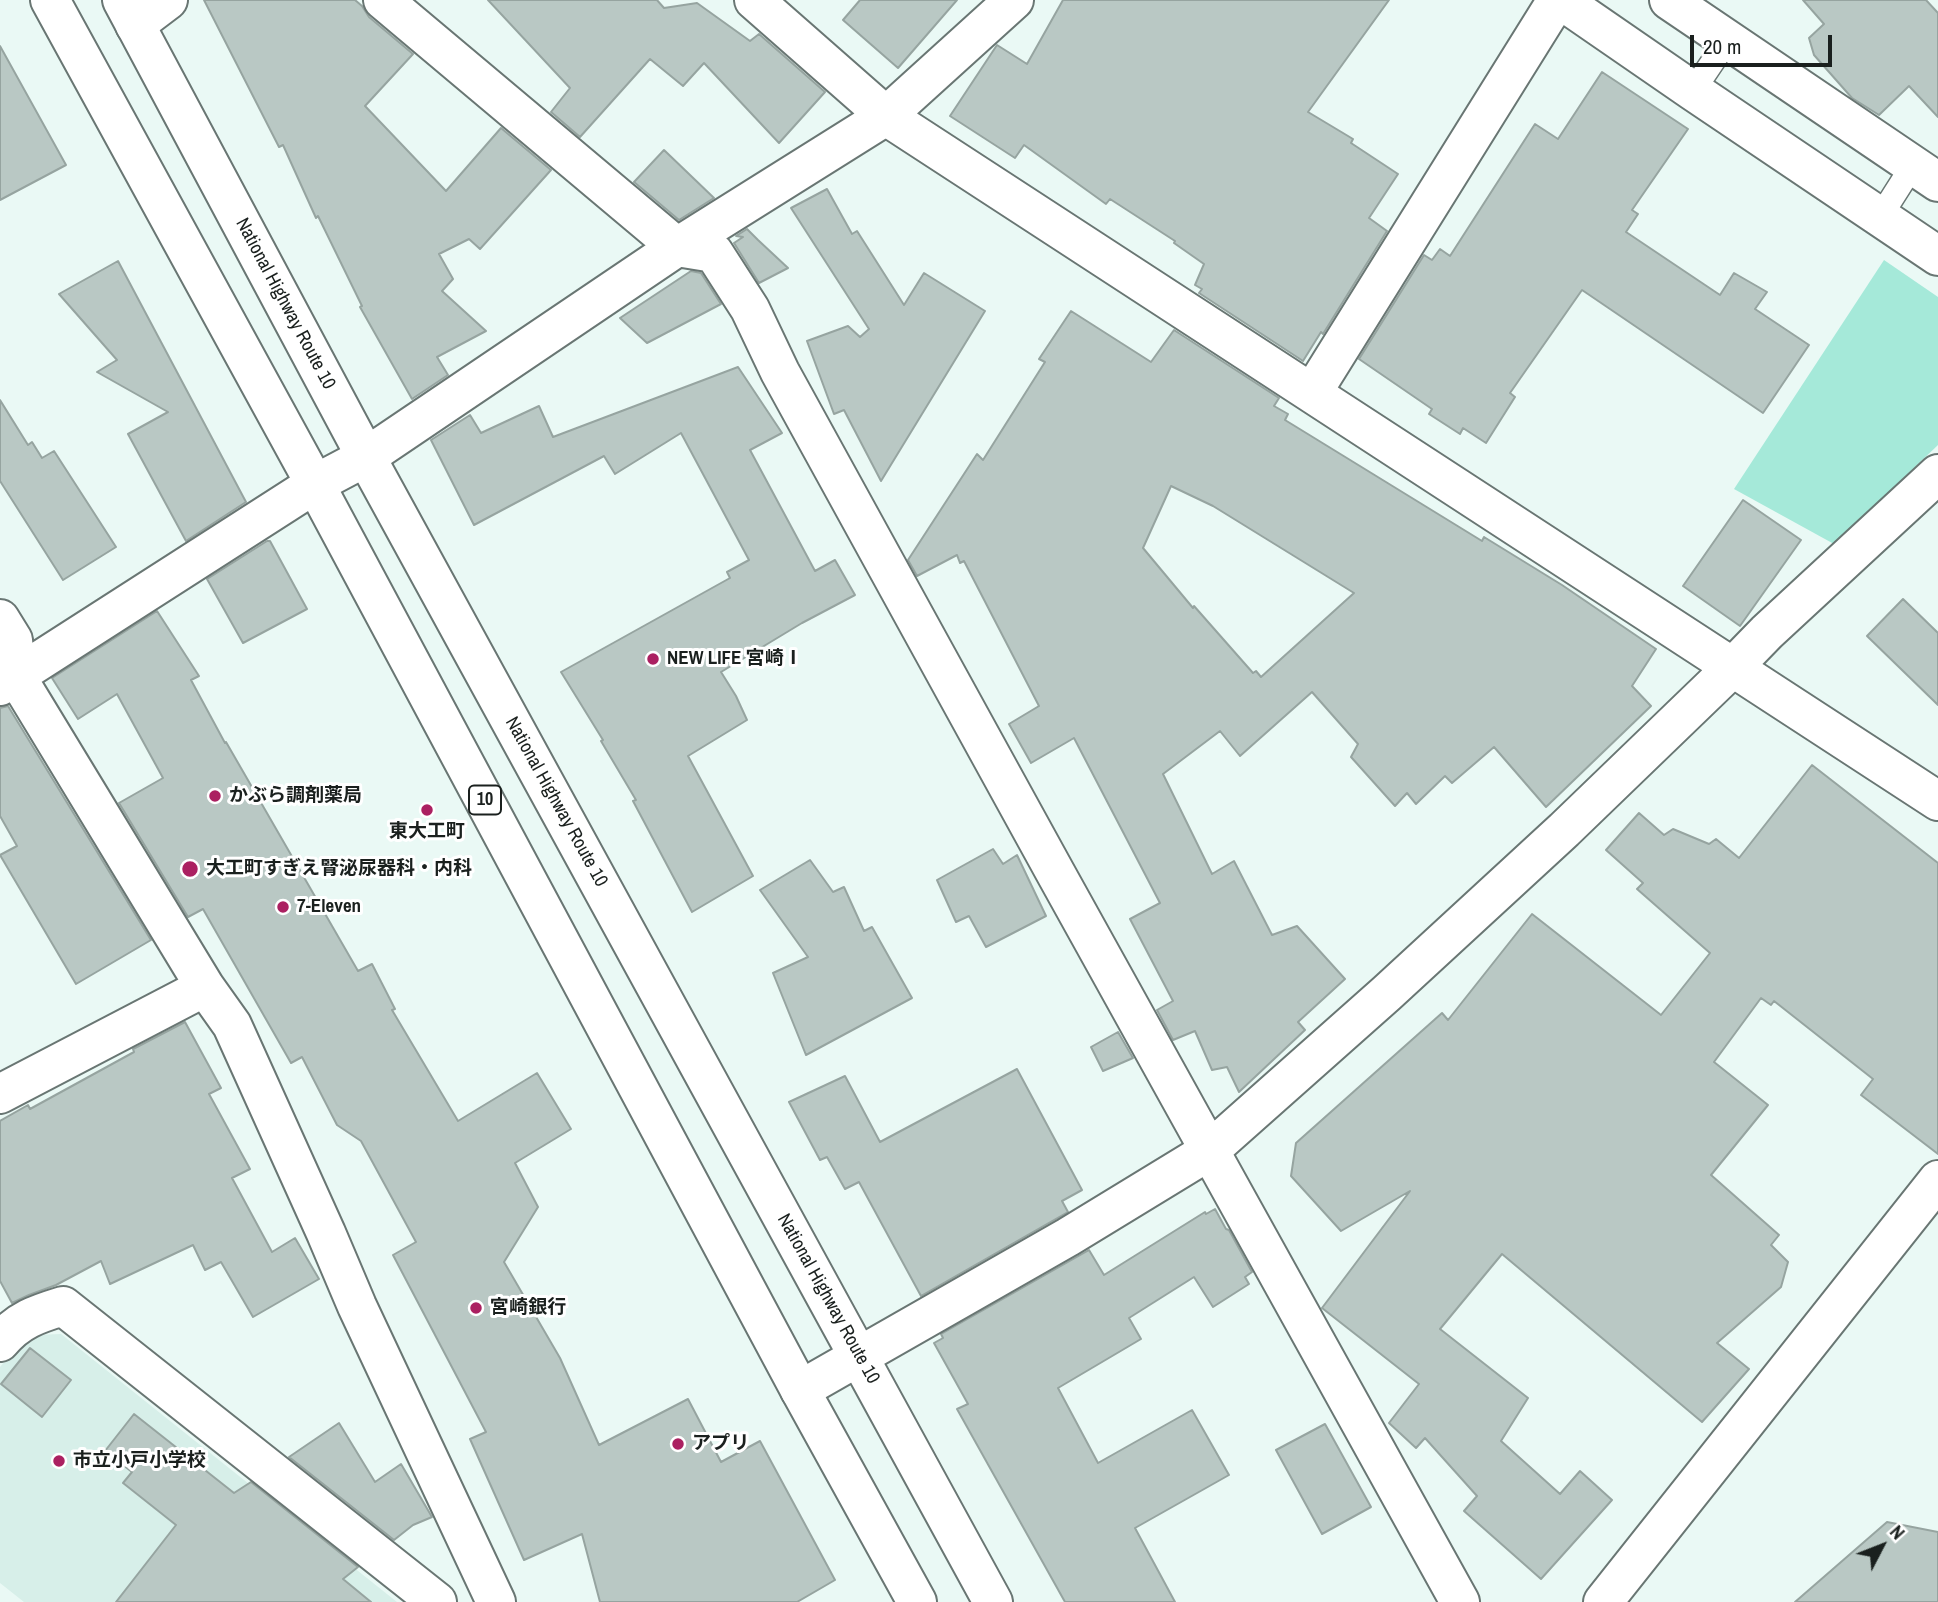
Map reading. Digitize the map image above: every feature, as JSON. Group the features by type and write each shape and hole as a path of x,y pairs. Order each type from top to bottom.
{"main road":[{"name":"10","path":"50,0 316,484 800,1390 917,1602"},
{"path":"129,12 168,0"},
{"path":"383,0 677,247 714,253 750,309 787,384 1460,1602"},
{"path":"754,0 886,116 1938,802"},
{"path":"8,681 316,484 366,457 677,247 886,116 1014,0"},
{"path":"1312,393 1559,0 1938,256"},
{"path":"1669,0 1926,174"},
{"name":"National Highway Route 10","path":"129,12 366,457 993,1602"},
{"path":"800,1390 1068,1237 1209,1150 1387,993 1564,830 1767,632 1938,474"},
{"path":"0,619 13,640 8,681 232,1026 357,1306 496,1602"},
{"path":"0,1094 205,987"},
{"path":"1603,1602 1938,1180"},
{"path":"0,1342 6,1334 31,1316 63,1306 437,1602"}],"lane":[{"path":"1693,91 1728,39"},
{"path":"1880,217 1926,174"}],"shaded area":[{"name":"市立小戸小学校","path":"61,1334 397,1602 371,1602 134,1414 105,1451 132,1472 123,1484 273,1602 159,1602 132,1581 116,1602 24,1602 0,1583 0,1367 14,1351 36,1335"}],"green space":[{"path":"1884,260 1938,297 1938,445 1834,544 1734,489"}],"building":[{"path":"204,0 355,0 369,17 413,54 365,106 446,191 501,128 551,170 480,249 469,239 439,254 453,279 442,291 486,331 437,357 448,375 412,399 360,307 362,306 318,216 316,218 283,145 279,147"},
{"path":"488,0 657,0 664,8 697,3 750,41 759,34 825,92 779,143 704,63 683,86 650,59 580,137 551,112 570,88"},
{"path":"860,0 957,0 898,68 843,20"},
{"path":"1063,0 1389,0 1308,112 1353,139 1351,143 1398,174 1369,218 1387,231 1323,334 1321,332 1303,361 1199,293 1202,289 1195,285 1204,264 1174,243 1175,241 1110,199 1106,204 1024,145 1015,158 950,116 997,45 1027,64"},
{"path":"1803,0 1926,0 1938,13 1938,117 1909,86 1879,115 1852,98 1814,55 1809,38 1824,24"},
{"path":"0,46 66,165 0,200"},
{"path":"1602,72 1688,129 1632,210 1638,214 1626,232 1720,295 1734,273 1767,292 1755,309 1809,345 1763,413 1582,290 1510,393 1515,397 1486,443 1463,428 1460,434 1429,414 1432,409 1359,359 1424,255 1432,260 1440,249 1450,256 1535,124 1558,139"},
{"path":"664,150 714,198 679,220 634,182"},
{"path":"827,189 852,234 857,231 904,305 924,273 985,311 881,481 844,410 834,414 807,341 848,326 860,337 869,329 791,208"},
{"path":"747,229 788,268 759,283 734,243 743,237 736,236"},
{"path":"118,261 246,502 186,541 128,434 168,412 97,372 117,360 59,294"},
{"path":"691,271 701,273 721,304 647,343 620,318"},
{"path":"1071,311 1151,362 1174,330 1279,398 1274,406 1288,414 1285,420 1482,541 1484,537 1562,585 1656,649 1632,686 1651,706 1546,807 1494,747 1452,783 1445,776 1416,804 1407,793 1395,806 1351,757 1358,744 1312,692 1240,756 1220,731 1163,774 1212,874 1234,861 1272,935 1297,926 1345,979 1298,1022 1305,1030 1239,1092 1227,1067 1212,1070 1195,1031 1173,1040 1157,1010 1173,1001 1130,919 1160,903 1074,738 1031,763 1009,724 1039,706 964,561 960,563 957,555 917,576 908,560 977,454 983,460 1045,362 1039,359","holes":["1171,486 1213,506 1354,593 1261,677 1256,671 1253,673 1194,606 1193,608 1143,548"]},
{"path":"738,367 782,433 750,450 815,571 835,560 855,595 802,623 721,672 747,720 688,756 753,876 692,912 633,801 636,800 561,672 730,578 727,572 749,560 681,433 615,474 604,456 474,525 431,440 470,415 481,433 539,406 553,437"},
{"path":"0,400 28,445 32,442 42,458 54,451 116,547 63,580 0,481"},
{"path":"1743,500 1801,540 1740,626 1683,586"},
{"path":"270,541 307,609 243,643 207,579"},
{"path":"1903,599 1938,633 1938,705 1867,636"},
{"path":"157,611 199,676 191,680 358,971 372,964 395,1009 392,1010 458,1121 537,1073 571,1129 515,1163 538,1207 504,1262 560,1358 599,1445 688,1399 721,1462 760,1441 835,1580 797,1602 600,1602 582,1534 524,1560 470,1439 486,1432 393,1255 416,1242 361,1141 337,1125 302,1057 291,1063 203,909 188,917 119,803 163,778 117,694 78,719 52,678"},
{"path":"8,706 151,940 76,984 0,855 17,846 0,816 0,708"},
{"path":"1812,765 1938,863 1938,1154 1861,1095 1873,1079 1774,1001 1771,1005 1761,998 1714,1062 1768,1105 1711,1175 1779,1235 1771,1245 1788,1262 1781,1287 1717,1343 1749,1369 1702,1422 1502,1254 1440,1329 1528,1398 1501,1441 1560,1494 1580,1471 1612,1500 1541,1579 1464,1511 1477,1496 1425,1438 1416,1448 1389,1423 1419,1384 1322,1308 1410,1191 1341,1231 1291,1176 1296,1143 1442,1013 1448,1020 1532,914 1661,1015 1710,953 1637,889 1643,883 1606,850 1639,813 1664,835 1673,829 1709,844 1716,839 1739,858"},
{"path":"993,849 1003,864 1017,855 1046,916 986,947 969,916 956,922 937,880"},
{"path":"810,860 833,892 844,887 864,931 872,927 912,998 806,1055 773,973 808,957 760,890"},
{"path":"185,1022 221,1088 209,1094 250,1169 232,1178 272,1252 295,1238 319,1279 253,1317 221,1262 205,1270 193,1245 110,1284 101,1261 56,1285 12,1303 0,1281 0,1121 28,1105 30,1109"},
{"path":"1118,1032 1133,1058 1103,1071 1091,1047"},
{"path":"1017,1069 1082,1190 1062,1201 1068,1212 921,1296 859,1182 845,1189 827,1157 820,1160 789,1102 845,1076 880,1142"},
{"path":"1215,1209 1252,1272 1245,1277 1249,1284 1213,1307 1194,1277 1129,1318 1141,1339 1058,1388 1098,1463 1192,1410 1229,1475 1135,1528 1175,1602 1065,1602 957,1409 968,1404 934,1343 943,1338 941,1334 1089,1250 1104,1275 1205,1212 1206,1214"},
{"path":"30,1348 71,1380 42,1417 1,1384"},
{"path":"134,1414 234,1493 251,1482 358,1567 343,1579 371,1602 116,1602 176,1525 123,1483 132,1472 105,1451"},
{"path":"339,1423 375,1482 401,1464 432,1517 413,1525 394,1540 289,1457"},
{"path":"1325,1424 1371,1507 1322,1534 1276,1450"},
{"path":"1887,1522 1938,1532 1938,1602 1795,1602"}],"place":[{"name":"NEW LIFE 宮崎Ⅰ","path":"653,659"},
{"name":"かぶら調剤薬局","path":"215,796"},
{"name":"東大工町","path":"427,810"},
{"name":"大工町すぎえ腎泌尿器科・内科","path":"190,869"},
{"name":"7-Eleven","path":"283,907"},
{"name":"宮崎銀行","path":"476,1308"},
{"name":"アプリ","path":"678,1444"},
{"name":"市立小戸小学校","path":"59,1461"}]}
